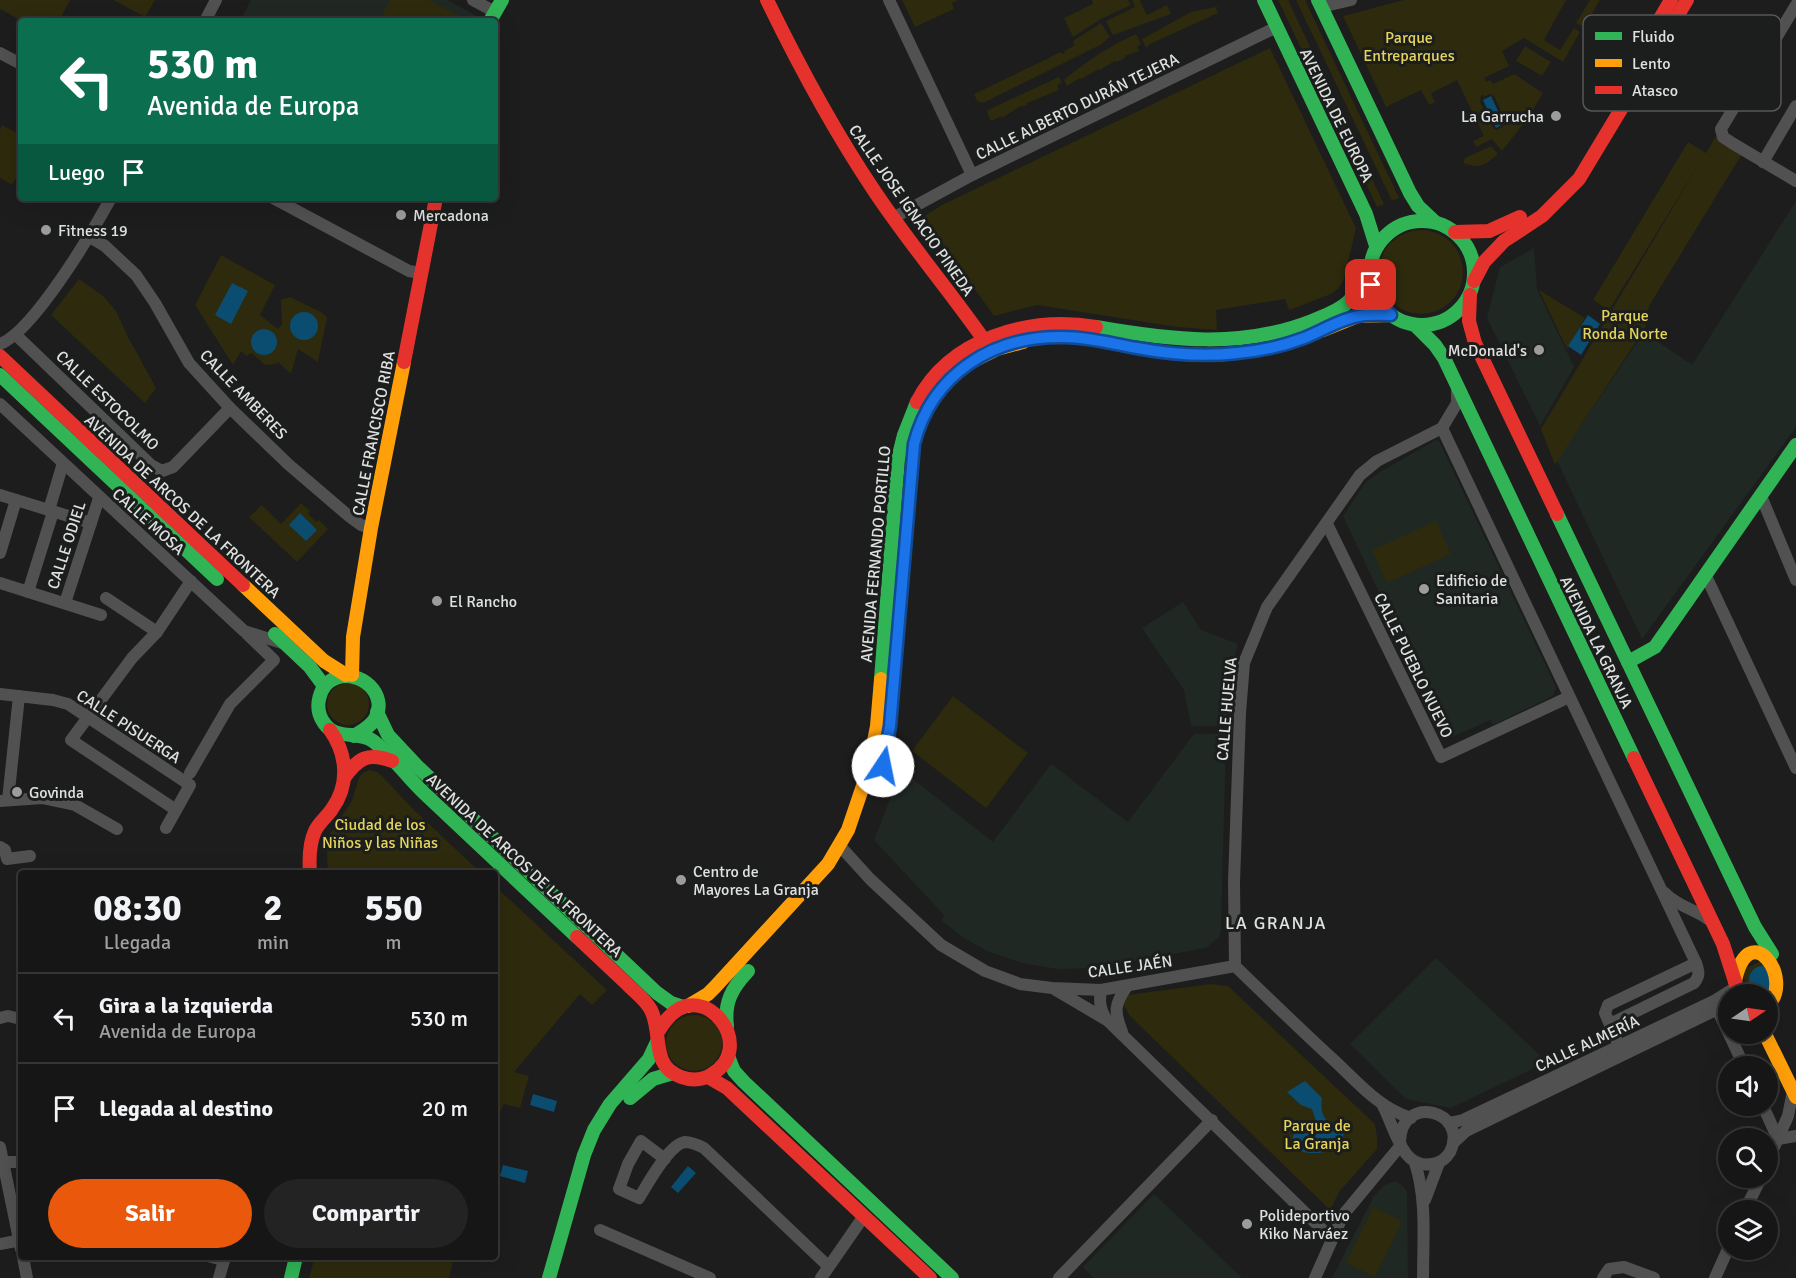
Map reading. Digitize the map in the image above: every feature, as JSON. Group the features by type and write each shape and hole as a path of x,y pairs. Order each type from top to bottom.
{"main road":[{"name":"CALLE JOSE IGNACIO PINEDA","path":"767,0 795,58 834,128 893,218 984,340"},
{"name":"AVENIDA DE EUROPA","path":"1264,0 1366,214 1376,246"},
{"path":"1662,15 1671,0"},
{"path":"1678,15 1687,0"},
{"name":"AVENIDA DE EUROPA","path":"1319,4 1410,193 1418,206 1435,222 1455,232 1465,242 1471,254 1474,281 1470,295 1463,306 1453,316 1442,322 1429,326 1415,325"},
{"path":"1455,232 1484,234 1504,227 1534,207 1567,173 1606,111"},
{"path":"1474,281 1484,262 1504,241 1542,216 1579,179 1620,111"},
{"name":"CALLE FRANCISCO RIBA","path":"349,675 371,528 435,201"},
{"name":"AVENIDA DE EUROPA","path":"1376,246 1385,236 1403,224 1414,221 1435,222"},
{"path":"1376,246 1370,272 1375,296 1391,315 1402,322 1415,325"},
{"name":"AVENIDA FERNANDO PORTILLO","path":"685,1006 708,994 814,881 840,846 862,792 875,737 898,459 906,423 914,404 936,373 958,354 984,340 1026,328 1065,323 1195,341 1252,338 1293,328 1334,311 1348,301 1370,272"},
{"name":"AVENIDA LA GRANJA","path":"1470,295 1469,321 1475,343 1755,927 1772,954 1784,963 1789,976 1789,985 1778,1001"},
{"path":"1275,346 1304,338 1358,316 1391,315"},
{"name":"AVENIDA LA GRANJA","path":"1415,325 1435,345 1457,387 1729,957 1736,984"},
{"name":"AVENIDA FERNANDO PORTILLO","path":"876,789 890,726 912,455 919,428 930,404 943,386 963,367 978,357 1004,347 1050,337 1066,337 1129,346"},
{"name":"AVENIDA DE ARCOS DE LA FRONTERA","path":"0,357 324,661 349,675 363,679 375,691 378,703 377,712 385,733 657,993 671,1003 698,1006 714,1012 727,1026"},
{"name":"AVENIDA DE ARCOS DE LA FRONTERA","path":"0,375 287,645 314,672 324,686"},
{"path":"1628,662 1655,647 1796,445"},
{"path":"344,779 345,765 342,751 322,720 318,703 324,686 332,679 349,675"},
{"path":"310,870 310,845 315,829 335,806 354,736 372,723 377,712"},
{"name":"AVENIDA DE ARCOS DE LA FRONTERA","path":"330,730 337,734 363,736 372,740 416,786 647,1003 657,1020 660,1058 673,1073"},
{"path":"344,779 353,764 366,756 379,755 392,760"},
{"path":"833,879 848,858 867,817"},
{"path":"562,1278 588,1174 616,1116 634,1092 652,1078 673,1073 686,1079 697,1080 718,1071 728,1056 730,1037 725,1012 728,997 733,987 765,952"},
{"path":"1737,984 1738,966 1746,958 1757,953 1772,954"},
{"path":"549,1278 584,1155 594,1130 610,1104 649,1059 664,1020 685,1006"},
{"path":"1770,1044 1795,1094"},
{"path":"728,1056 734,1071 744,1082 952,1278"},
{"path":"708,1077 727,1088 930,1278"},
{"path":"291,1278 295,1260"}],"street":[{"path":"207,18 216,0"},
{"path":"473,0 496,11"},
{"path":"889,0 972,175"},
{"path":"1319,4 1351,0"},
{"path":"1781,30 1796,5"},
{"name":"CALLE ALBERTO DURÁN TEJERA","path":"893,218 972,175 1277,27"},
{"path":"0,52 18,62"},
{"path":"1763,162 1796,106"},
{"path":"1732,111 1721,129 1723,137 1796,181"},
{"path":"0,344 16,335 50,294 90,237 109,201"},
{"path":"279,201 409,271 420,273"},
{"name":"CALLE AMBERES","path":"90,237 105,246 136,275 155,303 189,363 230,408 288,464 350,517 361,525 371,528"},
{"name":"CALLE ESTOCOLMO","path":"16,335 151,465 162,471 173,467 230,408"},
{"path":"1457,387 1457,403 1442,428 1696,963 1608,1005 1605,1013 1619,1046"},
{"name":"CALLE MOSA","path":"0,404 244,631 287,645"},
{"name":"CALLE HUELVA","path":"1234,966 1235,859 1244,663 1268,607 1360,476 1377,461 1442,428"},
{"path":"28,592 63,463"},
{"path":"0,495 91,523"},
{"path":"1761,496 1796,580"},
{"name":"CALLE ODIEL","path":"65,603 99,498"},
{"path":"0,553 16,500"},
{"name":"CALLE PUEBLO NUEVO","path":"1327,524 1441,757 1569,697"},
{"path":"1706,576 1796,768"},
{"path":"176,810 71,740 132,658 157,632 191,581"},
{"path":"0,583 101,615"},
{"path":"106,597 157,632"},
{"path":"190,773 230,704 274,660 244,631"},
{"name":"CALLE PISUERGA","path":"0,694 68,704 190,785 166,828"},
{"path":"19,696 4,801 42,798 75,805 117,829"},
{"name":"CALLE JAÉN","path":"840,846 848,858 941,945 985,971 1020,984 1101,990 1234,966"},
{"path":"0,848 5,850 7,859 30,856"},
{"path":"1660,887 1681,906 1698,912 1712,921"},
{"path":"1234,966 1302,1032 1383,1105 1411,1118"},
{"path":"1111,1017 1118,999 1127,986"},
{"path":"1052,988 1111,1017"},
{"path":"1101,990 1111,1017 1123,1033 1332,1239"},
{"name":"CALLE ALMERÍA","path":"1449,1123 1463,1120 1718,999"},
{"name":"CALLE ALMERÍA","path":"1453,1143 1466,1131 1718,1009"},
{"path":"0,1018 18,1018"},
{"path":"1778,1139 1795,1094"},
{"path":"1383,1105 1404,1153 1413,1162 1421,1183 1424,1207 1423,1278"},
{"path":"1315,1278 1343,1215 1391,1159 1401,1144 1404,1124 1424,1112 1434,1113 1449,1123 1453,1143 1450,1153 1439,1163 1424,1207"},
{"path":"1059,1278 1212,1120"},
{"path":"1778,1139 1796,1136"},
{"path":"665,1159 641,1141 628,1164 619,1189 639,1198 653,1174 676,1146 684,1142 694,1143 704,1149 828,1266"},
{"path":"0,1147 1,1161 18,1234"},
{"path":"1,1161 18,1162"},
{"path":"1375,1176 1389,1168 1413,1162 1426,1166 1439,1163"},
{"path":"821,1278 864,1216"},
{"path":"600,1230 710,1278"},
{"path":"0,1244 18,1243"},
{"path":"23,1260 27,1278"},
{"path":"219,1278 224,1260"},
{"path":"1715,1278 1723,1260"},
{"path":"1603,1278 1609,1269 1624,1267 1654,1278"}],"shaded area":[{"path":"251,0 447,0 475,15 474,18 242,18"},
{"path":"1796,201 1796,427 1642,639 1557,461 1644,332 1692,365"},
{"path":"1534,248 1537,289 1574,367 1540,426 1487,318 1500,267"},
{"path":"1436,440 1439,441 1556,687 1553,696 1493,725 1490,720 1448,739 1343,516 1366,482"},
{"path":"1183,602 1201,630 1238,644 1234,658 1232,697 1227,703 1226,726 1191,726 1184,690 1142,628"},
{"path":"1194,734 1226,734 1221,930 1219,937 1206,948 1094,968 1058,969 1022,963 987,951 964,938 942,921 944,915 874,840 892,794 899,768 993,842 1051,764 1128,822"},
{"path":"1436,958 1547,1062 1451,1108 1406,1099 1350,1044"},
{"path":"1395,1181 1407,1192 1408,1278 1332,1278 1374,1196 1385,1185"},
{"path":"1154,1194 1242,1278 1094,1278 1083,1267"}],"green space":[{"path":"0,0 70,0 61,18 18,19 0,9"},
{"path":"113,0 155,0 145,17"},
{"path":"390,0 430,0 463,18 381,18"},
{"path":"902,0 959,0 952,3 954,9 915,27"},
{"path":"1092,0 1128,0 1131,5 1101,19 1073,37 1064,18 1093,4"},
{"path":"1132,0 1141,0 1147,15 1167,5 1171,14 1113,35 1106,21 1135,7"},
{"path":"1278,0 1288,0 1384,204 1377,207"},
{"path":"1296,0 1305,0 1399,198 1392,201"},
{"name":"Parque Entreparques","path":"1404,0 1566,0 1544,40 1560,50 1574,28 1580,32 1563,62 1524,38 1502,51 1509,66 1484,78 1486,82 1490,80 1493,84 1514,74 1543,93 1528,118 1502,151 1492,139 1476,147 1473,141 1484,136 1457,80 1431,93 1435,102 1429,105 1421,90 1386,107 1343,16","holes":["1481,95 1494,96 1507,124 1497,130 1494,129 1480,102"]},
{"path":"1590,0 1600,0 1591,15 1583,15 1583,26 1576,23"},
{"path":"1221,6 1216,8 1218,13 1150,44 1146,48 1142,39 1191,12"},
{"path":"1101,23 1110,37 1100,45 983,103 977,101 974,94 1061,52 1062,54 1075,45 1073,41"},
{"path":"1136,34 1141,44 1137,47 1139,51 1067,86 1064,80 1081,67"},
{"path":"1525,46 1551,62 1542,76 1516,61"},
{"path":"1270,48 1356,228 1344,279 1339,288 1331,294 1289,310 1285,299 1216,310 1217,330 1177,327 1037,305 994,316 923,217 942,205"},
{"path":"1059,77 1062,83 1057,85 1059,90 1027,103 1002,118 1001,116 991,121 988,110"},
{"path":"2,125 18,133 18,174 12,185 0,178 0,129"},
{"name":"Parque Ronda Norte","path":"1716,136 1742,154 1649,306 1645,328 1555,465 1541,429 1699,164 1609,310 1593,300 1688,142 1706,153"},
{"path":"1491,146 1498,154 1486,164 1474,166 1463,163 1465,158"},
{"path":"1413,230 1429,230 1445,237 1456,248 1463,264 1460,288 1451,302 1429,314 1413,314 1397,307 1386,296 1379,280 1379,264 1386,248 1397,237"},
{"path":"221,255 275,285 260,315 278,329 282,324 281,300 290,297 327,317 318,362 298,349 291,374 278,362 265,365 252,353 246,356 241,351 233,365 195,305","holes":["265,329 273,332 273,351 265,355 251,341 257,331"]},
{"path":"79,279 103,296 116,311 156,388 145,403 51,315"},
{"path":"1539,290 1585,318 1567,349"},
{"path":"301,503 310,511 308,514 316,522 319,520 328,529 297,562 249,517 262,505 281,524"},
{"path":"1436,521 1451,554 1387,583 1372,550"},
{"path":"348,683 363,689 369,704 363,719 348,725 333,719 327,704 333,689"},
{"path":"953,696 1028,753 986,808 912,751"},
{"name":"Ciudad de los Niños y las Niñas","path":"370,770 382,776 412,808 478,870 328,870 327,852 330,834 352,801 359,777"},
{"path":"498,889 607,990 592,1005 580,994 514,1072 529,1076 520,1108 504,1104 498,1116"},
{"path":"1764,960 1776,965 1782,983 1778,987 1778,984 1746,984 1743,974 1746,968"},
{"name":"Parque de La Granja","path":"1211,984 1228,986 1375,1124 1377,1149 1339,1192 1330,1210 1130,1016 1123,1004 1128,995"},
{"path":"688,1015 700,1015 710,1019 718,1027 722,1043 718,1059 710,1067 700,1071 688,1071 678,1067 670,1059 666,1049 666,1037 670,1027 678,1019"},
{"path":"1373,1207 1402,1221 1375,1277 1346,1263"},
{"path":"314,1260 453,1260 449,1278 309,1278"}],"water":[{"path":"1491,96 1504,124 1496,128 1483,100"},
{"path":"232,283 248,291 231,324 215,315"},
{"path":"304,312 314,316 318,326 314,336 304,340 294,336 290,326 294,316"},
{"path":"1588,315 1600,324 1581,355 1568,346"},
{"path":"264,329 273,333 277,342 273,351 264,355 255,351 251,342 255,333"},
{"path":"300,513 317,530 306,541 289,525"},
{"path":"1758,967 1768,967 1776,975 1776,984 1750,984 1750,975"},
{"path":"1305,1081 1322,1098 1322,1111 1326,1119 1344,1130 1342,1144 1336,1148 1319,1153 1309,1153 1295,1148 1292,1142 1294,1134 1312,1128 1316,1121 1312,1109 1301,1105 1287,1092"},
{"path":"533,1094 557,1101 554,1112 530,1105"},
{"path":"503,1165 528,1171 525,1183 500,1176"},
{"path":"688,1166 696,1173 678,1193 671,1187"}],"traffic: fast":[{"path":"492,18 502,0"},
{"path":"1264,0 1366,214 1376,246"},
{"path":"1318,0 1410,193 1418,206 1435,222"},
{"path":"1422,221 1442,225 1459,236 1470,253 1474,273 1470,293 1459,310 1442,321 1422,325 1402,321 1385,310 1374,293 1370,273 1374,253 1385,236 1402,225 1422,221"},
{"path":"1096,327 1178,338 1232,339 1259,336 1285,330 1336,311 1351,299 1370,272"},
{"path":"1415,325 1435,345 1444,358 1634,758"},
{"path":"0,375 217,579"},
{"path":"881,679 898,459 904,435 917,402"},
{"path":"1628,662 1655,647 1796,445"},
{"path":"1557,514 1755,927 1772,954"},
{"path":"275,634 310,667 324,686"},
{"path":"354,736 357,734 360,732 363,731 368,727 375,719 378,701 375,693 363,680 345,676 336,678 325,685 318,704 324,723 335,732 347,735 354,735 361,736 373,741 424,793 577,937"},
{"path":"377,712 388,735 417,766 657,993 671,1003 683,1007"},
{"path":"727,1026 726,1017 730,996 748,971"},
{"path":"549,1278 584,1155 594,1130 610,1104 649,1059 657,1042"},
{"path":"728,1056 734,1071 744,1082 952,1278"},
{"path":"630,1098 653,1079 673,1073"},
{"path":"291,1278 295,1260"}],"traffic: slow":[{"path":"1323,330 1358,316 1391,315"},
{"path":"967,364 997,349 1023,342"},
{"path":"352,675 353,637 371,528 404,362"},
{"path":"243,585 324,661 346,675"},
{"path":"688,1006 715,987 828,864 848,830 868,771 877,726 881,679"},
{"path":"1735,981 1742,962 1750,953 1759,953 1767,959 1773,969 1776,984"},
{"path":"1770,1044 1796,1097"}],"traffic: jam":[{"path":"767,0 845,146 901,230 984,340"},
{"path":"1662,15 1671,0"},
{"path":"1678,15 1687,0"},
{"path":"1474,281 1484,262 1504,241 1542,216 1579,179 1620,111"},
{"path":"404,362 435,201"},
{"path":"1455,232 1489,231 1520,217"},
{"path":"1470,295 1469,321 1475,343 1557,514"},
{"path":"917,402 931,380 949,362 970,347 994,336 1044,325 1070,324 1096,327"},
{"path":"0,356 243,585"},
{"path":"310,870 313,836 338,799 344,779 343,759 330,730"},
{"path":"344,778 359,761 364,759 376,757 392,761"},
{"path":"1634,758 1723,944 1736,984"},
{"path":"577,937 649,1006 654,1019 661,1057 671,1072 689,1079 705,1078 725,1062 730,1048 728,1034 721,1021 711,1011 697,1006 683,1007 669,1017 658,1032"},
{"path":"708,1077 727,1088 930,1278"}],"place":[{"name":"La Garrucha","path":"1556,116"},
{"name":"Mercadona","path":"401,215"},
{"name":"Fitness 19","path":"46,230"},
{"name":"McDonald's","path":"1539,350"},
{"name":"Edificio de Sanitaria","path":"1424,589"},
{"name":"El Rancho","path":"437,601"},
{"name":"Govinda","path":"17,792"},
{"name":"Centro de Mayores La Granja","path":"681,880"},
{"name":"Polideportivo Kiko Narváez","path":"1247,1224"}],"district":[{"name":"LA GRANJA","path":"1276,923"}],"route":[{"path":"883,766 890,726 914,444 923,416 949,379 978,357 1018,343 1050,337 1086,339 1198,354 1236,353 1268,348 1304,338 1358,316 1391,315 1375,296 1371,285"}]}
